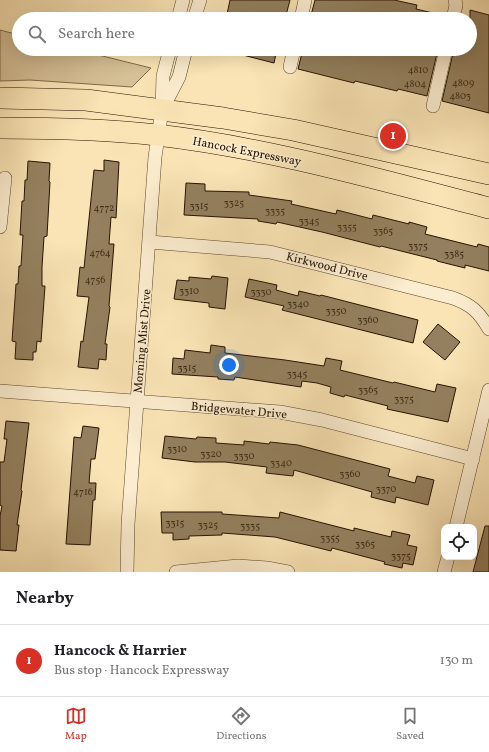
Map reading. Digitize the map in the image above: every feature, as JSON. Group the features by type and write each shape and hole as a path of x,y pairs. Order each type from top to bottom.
{"main road":[{"path":"0,98 86,100 223,118 293,130 489,174"},
{"name":"Hancock Expressway","path":"0,128 107,131 158,135 276,155 489,208"}],"street":[{"path":"180,12 184,0"},
{"path":"196,12 200,0"},
{"path":"302,12 305,0"},
{"path":"454,12 456,5 455,0"},
{"path":"162,110 163,76 168,56"},
{"path":"162,110 178,77 184,56"},
{"path":"290,67 292,56"},
{"path":"433,106 444,56"},
{"name":"Morning Mist Drive","path":"128,572 128,524 158,135 162,110"},
{"path":"0,227 4,178"},
{"name":"Kirkwood Drive","path":"150,242 246,250 293,257 465,302 488,324"},
{"path":"457,524 489,390"},
{"name":"Bridgewater Drive","path":"0,391 280,412 322,420 473,459"},
{"path":"444,572 447,560"},
{"path":"176,572 238,566 267,568 288,572"}],"shaded area":[{"path":"0,30 12,33 12,56 102,56 151,68 132,87 30,80 0,81"}],"building":[{"path":"230,0 290,0 287,12 227,12"},
{"path":"315,0 394,0 417,5 416,9 428,12 312,12"},
{"path":"470,10 489,15 489,113 442,101 452,56 477,56 477,12 470,12"},
{"path":"247,56 276,56 274,63"},
{"path":"301,56 436,56 427,96 398,89 397,91 355,81 354,83 298,69"},
{"path":"104,160 119,162 116,218 111,217 109,244 114,244 110,307 105,344 107,344 106,360 99,359 98,369 78,367 89,297 77,296 80,267 84,268 94,170 104,171"},
{"path":"28,161 50,163 47,236 44,237 42,267 42,286 45,286 41,342 37,341 36,352 33,352 33,360 15,359 16,342 12,341 16,284 18,284 19,266 21,266 23,235 20,235 22,201 24,201"},
{"path":"186,183 205,184 205,191 249,192 249,195 292,201 291,204 336,214 337,210 372,219 373,215 427,227 425,234 477,247 478,244 489,247 489,271 465,265 465,268 381,246 277,222 276,224 258,221 258,219 184,215"},
{"path":"212,276 228,278 225,309 209,307 209,303 174,299 177,280 189,281 189,277 211,279"},
{"path":"249,279 277,285 276,290 298,296 299,291 321,295 418,320 413,343 282,310 284,306 245,297"},
{"path":"438,324 460,342 445,360 423,342"},
{"path":"211,345 225,347 225,353 324,366 326,358 342,361 340,370 435,392 437,384 456,388 448,422 387,409 388,406 345,395 344,397 330,393 331,387 317,383 302,381 301,387 235,377 234,380 218,379 218,377 172,374 173,358 184,359 185,350 210,353"},
{"path":"6,421 29,423 17,525 19,525 16,551 0,550 0,516 2,506 0,505 0,462 4,462 7,439 4,439"},
{"path":"83,426 99,428 95,459 91,459 89,483 96,483 95,500 93,500 90,545 66,544 74,437 81,438"},
{"path":"165,436 196,439 197,437 216,438 216,443 244,445 244,441 298,445 390,469 388,476 415,483 417,476 434,480 428,505 396,497 395,503 371,497 372,492 294,470 293,476 266,473 267,467 225,462 195,462 162,458"},
{"path":"161,512 222,512 222,514 279,518 280,512 354,531 354,528 391,537 392,531 410,535 407,545 417,547 413,565 403,563 402,568 332,548 331,551 275,537 222,533 222,535 189,536 189,539 173,540 173,533 162,533"},
{"path":"485,526 489,526 489,572 473,572"}],"place":[{"name":"Hancock & Harrier","path":"393,136"}]}
